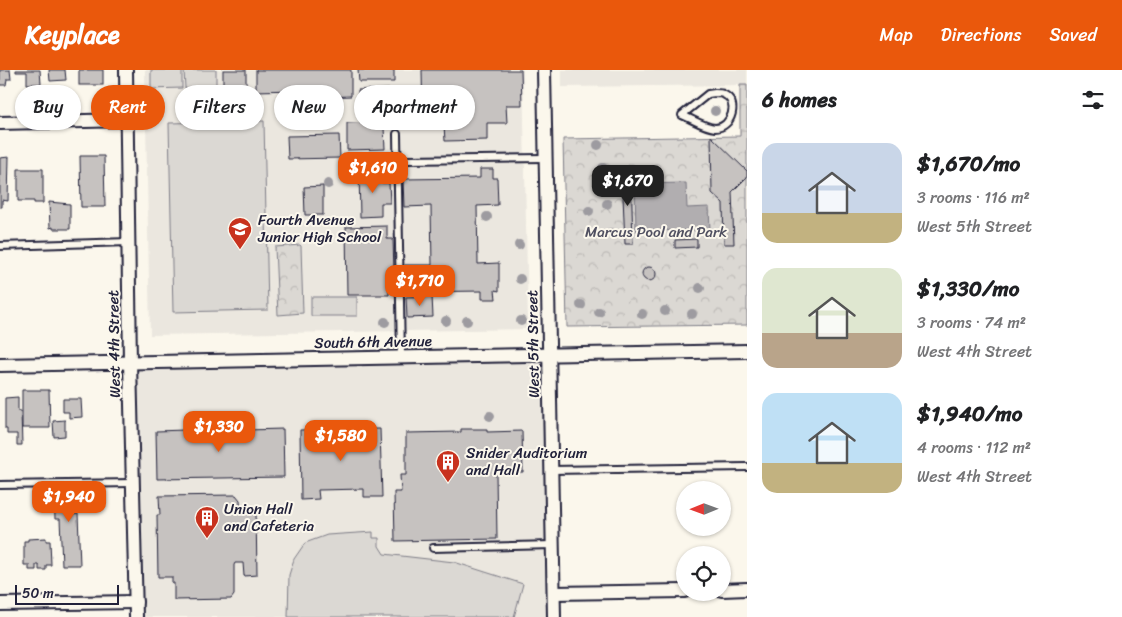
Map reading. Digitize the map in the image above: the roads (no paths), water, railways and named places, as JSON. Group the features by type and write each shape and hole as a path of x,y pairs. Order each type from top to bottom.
{"street":[{"name":"West 4th Street","path":"126,70 126,85"},
{"name":"West 5th Street","path":"544,70 554,617"},
{"path":"0,123 91,121"},
{"name":"West 4th Street","path":"127,130 136,617"},
{"name":"South 6th Avenue","path":"0,365 747,351"},
{"path":"731,590 747,589"},
{"path":"554,593 676,590"},
{"path":"0,604 136,602"}],"lane":[{"path":"715,93 723,94 729,99 733,109 730,120 724,126 716,128 709,127 682,115 708,94 715,93"},
{"path":"397,134 401,357"},
{"path":"407,160 545,158"},
{"path":"0,246 129,242"},
{"path":"551,470 747,467"},
{"path":"0,485 133,483"},
{"path":"433,548 553,545"}],"place":[{"name":"Fourth Avenue Junior High School","path":"240,250"},
{"name":"Snider Auditorium and Hall","path":"448,483"},
{"name":"Union Hall and Cafeteria","path":"207,539"}],"park label":[{"name":"Marcus Pool and Park","path":"656,232"}]}
